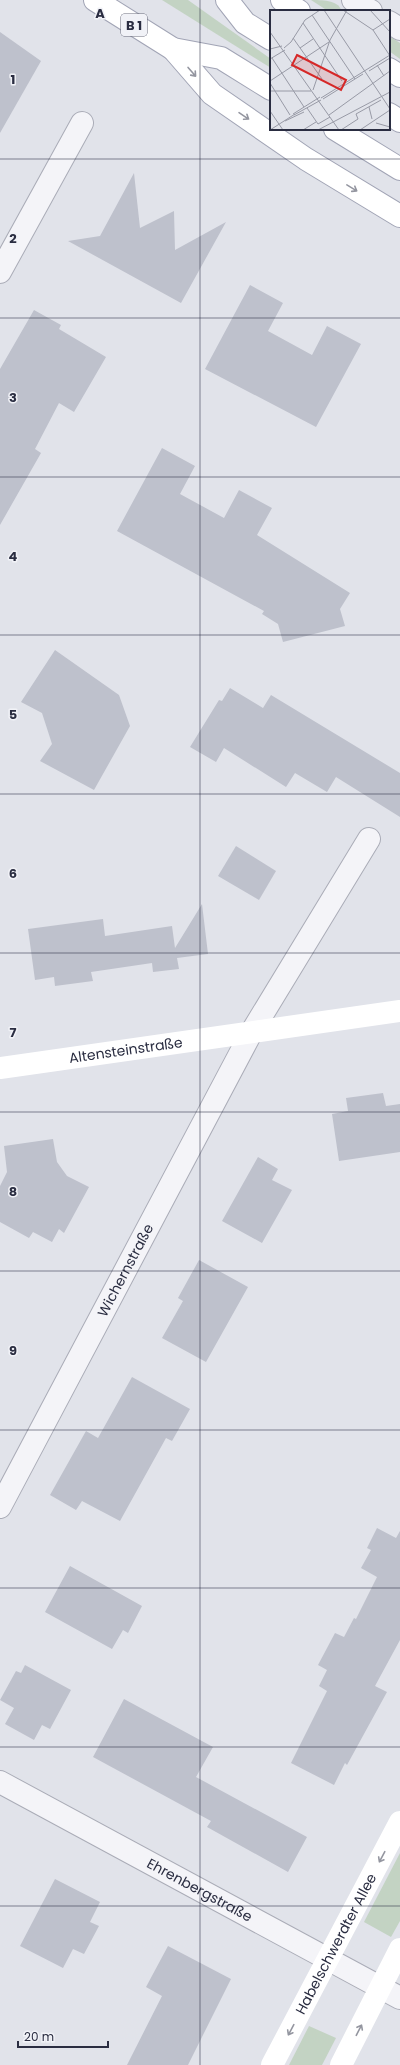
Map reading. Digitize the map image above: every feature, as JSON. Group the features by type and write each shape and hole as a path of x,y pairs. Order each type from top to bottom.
{"main road":[{"name":"B 1","path":"95,0 173,49 221,58 270,88"},
{"path":"227,0 245,23 270,38"},
{"path":"282,0 297,10"},
{"path":"173,49 212,94 306,159 400,216"},
{"path":"390,70 400,76"},
{"path":"390,115 400,121"},
{"path":"337,130 400,169"},
{"name":"Altensteinstraße","path":"0,1068 400,1011"},
{"name":"Habelschwerdter Allee","path":"272,2065 400,1822"},
{"path":"341,2065 400,1949"}],"street":[{"path":"353,0 369,10"},
{"path":"390,23 400,29"},
{"path":"0,272 82,123"},
{"path":"251,1033 369,839"},
{"name":"Wichernstraße","path":"0,1507 251,1033"},
{"name":"Ehrenbergstraße","path":"0,1782 400,1998"}],"green space":[{"path":"162,0 188,0 270,58 270,67"},
{"path":"311,0 333,2 341,10 326,10"},
{"path":"390,37 400,43 400,59 390,52"},
{"path":"400,1853 400,1921 391,1937 364,1922"},
{"path":"309,2026 336,2038 322,2065 289,2065"}],"building":[{"path":"0,32 41,61 0,133"},
{"path":"134,173 140,228 174,211 175,250 226,222 181,303 68,241 100,236"},
{"path":"250,285 283,303 268,331 312,355 327,326 361,344 316,427 205,369"},
{"path":"34,310 61,325 59,329 106,357 74,412 59,403 35,449 41,453 0,525 0,369"},
{"path":"162,448 195,466 180,494 224,518 239,490 272,508 257,535 350,593 340,609 345,626 283,642 278,624 262,614 264,611 117,531"},
{"path":"55,650 119,695 130,726 94,790 40,761 52,744 42,713 21,702"},
{"path":"230,688 263,708 271,695 400,773 400,817 336,777 327,792 295,773 286,787 224,748 216,762 190,747 219,700 222,701"},
{"path":"236,846 276,871 259,900 218,876"},
{"path":"202,904 208,954 177,958 179,969 153,972 152,963 91,972 93,981 55,986 54,977 35,980 28,929 103,919 105,936 172,926 175,948"},
{"path":"383,1093 386,1106 400,1104 400,1152 339,1161 332,1114 348,1111 346,1098"},
{"path":"53,1139 57,1162 67,1176 89,1187 64,1233 59,1229 52,1242 33,1232 29,1238 0,1222 0,1186 7,1172 4,1146"},
{"path":"258,1157 278,1169 272,1180 292,1190 262,1243 222,1221"},
{"path":"199,1260 248,1287 206,1362 162,1338 183,1301 178,1298"},
{"path":"132,1377 190,1409 172,1441 166,1438 120,1521 82,1501 76,1510 50,1495 86,1431 98,1438"},
{"path":"377,1528 396,1538 400,1531 400,1640 375,1686 387,1692 347,1765 345,1763 334,1785 291,1763 327,1691 319,1686 327,1670 318,1665 335,1633 344,1637 354,1618 356,1619 377,1577 361,1568 371,1550 367,1548"},
{"path":"70,1566 142,1606 128,1633 123,1630 112,1649 45,1612"},
{"path":"25,1665 71,1690 50,1729 42,1725 34,1740 5,1724 14,1708 0,1700 16,1671 21,1673"},
{"path":"124,1699 213,1747 196,1777 307,1837 288,1872 207,1827 211,1821 93,1757"},
{"path":"55,1879 100,1902 90,1922 99,1926 84,1954 73,1949 63,1968 20,1946"},
{"path":"168,1946 231,1979 188,2065 127,2065 162,1996 146,1987"}]}
